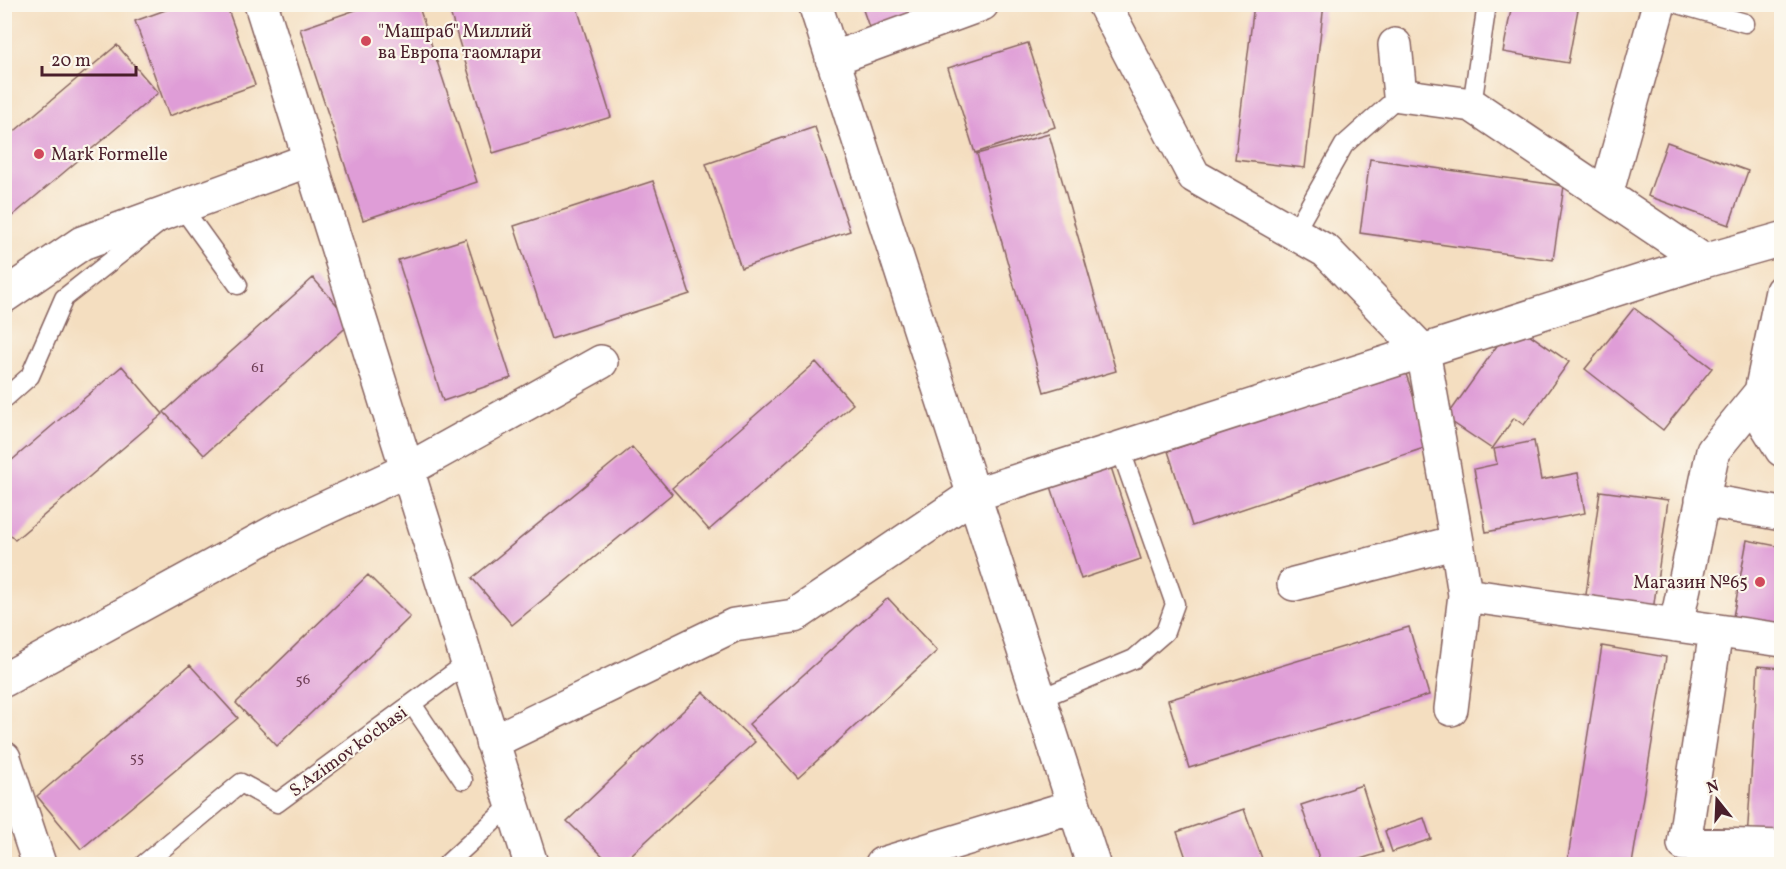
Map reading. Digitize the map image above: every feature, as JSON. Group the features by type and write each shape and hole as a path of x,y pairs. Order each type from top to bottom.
{"street":[{"path":"261,4 531,864"},
{"path":"815,4 1093,864"},
{"path":"832,59 981,4"},
{"path":"1104,4 1194,176 1326,251 1423,351 1465,595 1451,710"},
{"path":"1606,195 1659,4"},
{"path":"1395,45 1401,95 1472,105 1704,261"},
{"path":"4,296 82,243 309,160"},
{"path":"492,742 734,625 794,616 973,495 1704,261 1781,231"},
{"path":"1782,291 1761,392 1766,424 1782,450"},
{"path":"4,680 280,529 407,470 602,362"},
{"path":"1676,625 1713,451 1761,392"},
{"path":"1702,500 1782,514"},
{"path":"1294,584 1457,542"},
{"path":"1465,595 1782,640"},
{"path":"1716,631 1684,844 1782,847"},
{"path":"4,758 39,864"},
{"path":"882,864 1074,806"}],"lane":[{"path":"1472,105 1486,4"},
{"path":"1678,4 1745,23"},
{"path":"1294,233 1344,145 1401,95"},
{"path":"4,399 30,376 64,298 181,206 238,285"},
{"path":"1039,699 1134,659 1165,632 1175,604 1120,448"},
{"name":"S.Azimov ko'chasi","path":"144,864 242,783 277,802 467,663"},
{"path":"412,704 463,780"},
{"path":"447,864 512,804"}],"building":[{"path":"182,4 226,4 255,85 169,116 135,21"},
{"path":"373,4 418,4 477,182 363,220 300,29"},
{"path":"475,4 576,4 611,117 493,153 450,12"},
{"path":"861,4 923,4 925,12 870,30"},
{"path":"1254,4 1324,4 1305,168 1235,160"},
{"path":"1512,4 1579,4 1568,63 1503,52"},
{"path":"1028,43 1055,127 975,153 948,68"},
{"path":"117,45 158,93 4,223 4,140"},
{"path":"815,127 850,231 741,268 706,164"},
{"path":"1049,134 1116,371 1044,392 977,154"},
{"path":"1667,142 1748,171 1729,225 1648,196"},
{"path":"1370,159 1564,186 1553,260 1360,233"},
{"path":"653,181 690,294 551,339 514,226"},
{"path":"466,239 511,378 443,401 398,260"},
{"path":"313,278 352,322 204,455 164,412"},
{"path":"1634,308 1712,368 1663,430 1585,369"},
{"path":"1513,323 1569,362 1524,425 1514,418 1492,449 1446,418"},
{"path":"816,362 853,404 709,530 672,488"},
{"path":"122,366 163,414 15,540 4,528 4,467"},
{"path":"1405,371 1430,446 1192,526 1168,451"},
{"path":"1534,441 1541,480 1578,473 1585,513 1486,532 1474,469 1497,464 1494,449"},
{"path":"632,447 672,494 512,625 472,578"},
{"path":"1107,455 1141,559 1081,579 1047,474"},
{"path":"1600,491 1668,500 1653,611 1585,602"},
{"name":"Магазин №65","path":"1747,540 1782,547 1782,626 1733,617"},
{"path":"368,575 410,617 277,746 236,703"},
{"path":"888,598 937,651 798,778 749,724"},
{"path":"1409,627 1429,695 1189,768 1168,700"},
{"path":"1602,646 1666,657 1632,864 1567,864"},
{"path":"190,665 238,718 81,849 37,796"},
{"path":"1758,666 1782,668 1782,842 1747,840"},
{"path":"703,692 755,742 621,864 611,864 567,821"},
{"path":"1362,785 1383,852 1344,864 1321,864 1301,805"},
{"path":"1244,809 1264,864 1188,864 1177,832"},
{"path":"1424,818 1431,839 1392,852 1385,831"}],"place":[{"name":"\"Машраб\" Миллий ва Европа таомлари","path":"366,41"},
{"name":"Mark Formelle","path":"39,154"},
{"name":"Магазин №65","path":"1760,582"}]}
